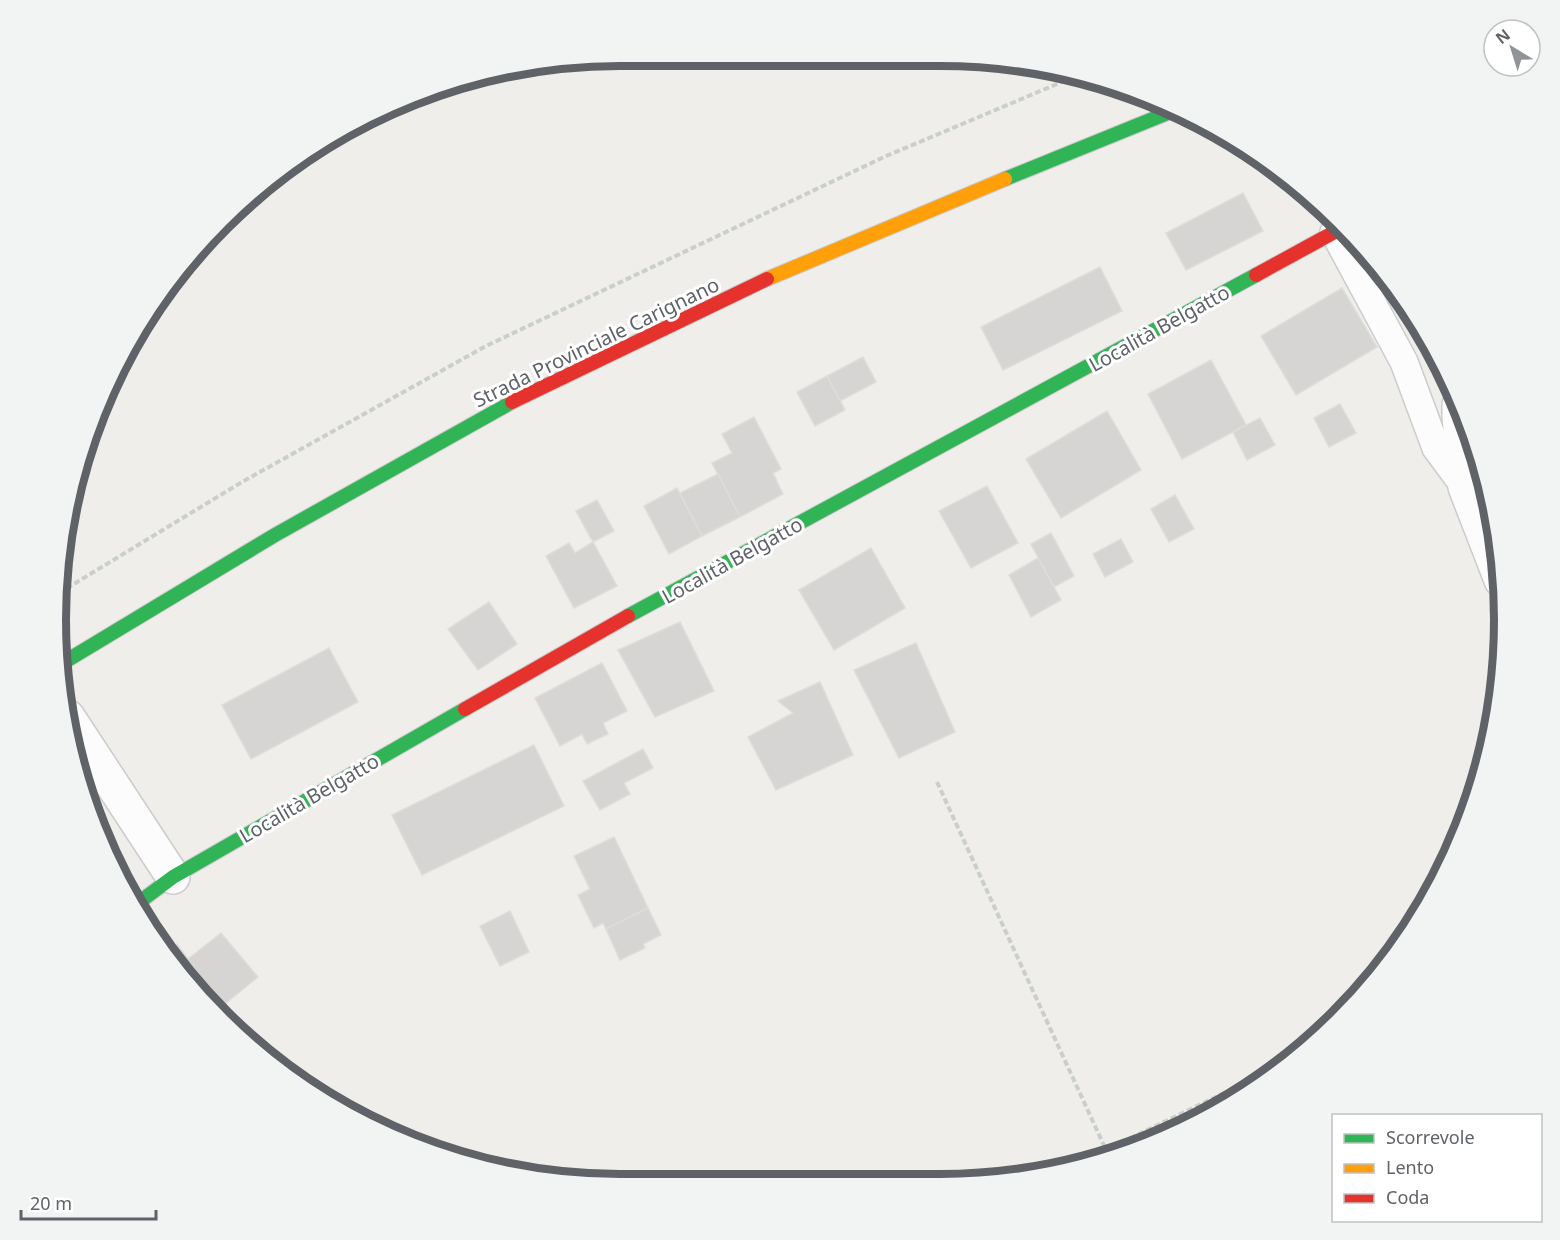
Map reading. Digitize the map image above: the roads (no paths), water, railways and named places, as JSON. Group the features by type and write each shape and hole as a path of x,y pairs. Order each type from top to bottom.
{"street":[{"name":"Strada Provinciale Carignano","path":"67,660 275,535 516,400 779,273 1165,114"},
{"name":"Località Belgatto","path":"142,900 173,877 580,642 1336,232"},
{"path":"1460,429 1465,487 1489,549"},
{"path":"78,732 173,877"}],"lane":[{"path":"1340,236 1404,362 1436,448 1465,487"}]}
